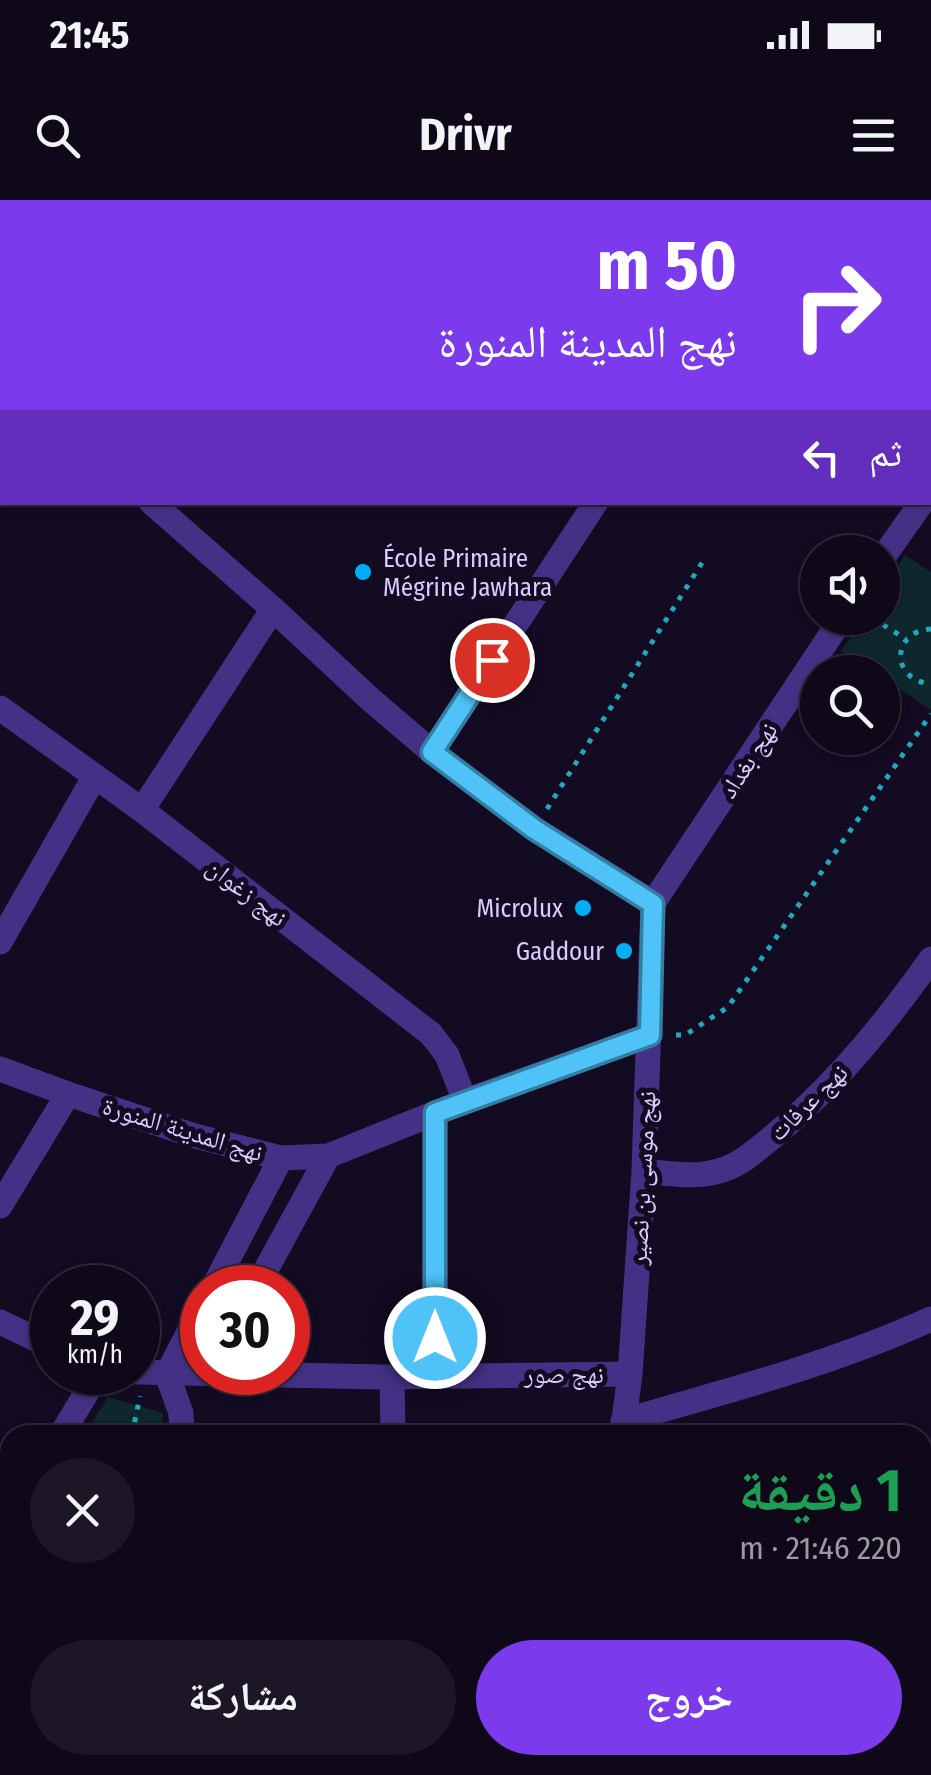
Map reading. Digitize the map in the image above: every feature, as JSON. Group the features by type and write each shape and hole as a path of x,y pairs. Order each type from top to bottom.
{"street":[{"path":"154,505 432,752 534,829 653,904"},
{"path":"432,752 594,505"},
{"path":"899,535 920,505"},
{"path":"142,810 273,609"},
{"name":"نهج بغداد","path":"653,904 831,635"},
{"name":"نهج زغوان","path":"0,708 142,810 431,1034 447,1055 465,1101"},
{"path":"0,942 95,776"},
{"name":"نهج موسى بن نصير","path":"622,1425 630,1374 644,1171 653,904"},
{"name":"نهج عرفات","path":"644,1171 711,1174 746,1158 810,1105 842,1072 931,959"},
{"name":"نهج المدينة المنورة","path":"0,1070 195,1136 281,1158 328,1156 465,1101 650,1035"},
{"path":"0,1206 68,1094"},
{"path":"435,1113 435,1375"},
{"path":"269,1265 328,1156"},
{"path":"225,1265 281,1158"},
{"path":"631,1425 812,1366 931,1319"},
{"path":"0,1322 30,1336"},
{"path":"180,1349 167,1374 182,1424"},
{"name":"نهج صور","path":"160,1374 180,1374"},
{"name":"نهج صور","path":"310,1375 630,1374"},
{"path":"392,1376 393,1425"},
{"path":"67,1425 85,1395"},
{"path":"182,1424 197,1395"}],"path":[{"path":"534,829 705,558"},
{"path":"931,628 906,639 900,658 908,676 916,682 931,684"},
{"path":"900,635 906,639"},
{"path":"650,1035 686,1034 728,1007 931,714"},
{"path":"134,1425 139,1395"}],"green space":[{"path":"905,555 931,572 931,710 900,689 900,655 847,655 841,651 852,635 900,635 900,563"},
{"path":"108,1397 163,1413 163,1425 90,1425"}],"place":[{"name":"École Primaire Mégrine Jawhara","path":"363,572"},
{"name":"Microlux","path":"583,908"},
{"name":"Gaddour","path":"624,951"}],"route":[{"path":"435,1338 435,1113 650,1035 653,904 534,829 432,752 492,660"}]}
